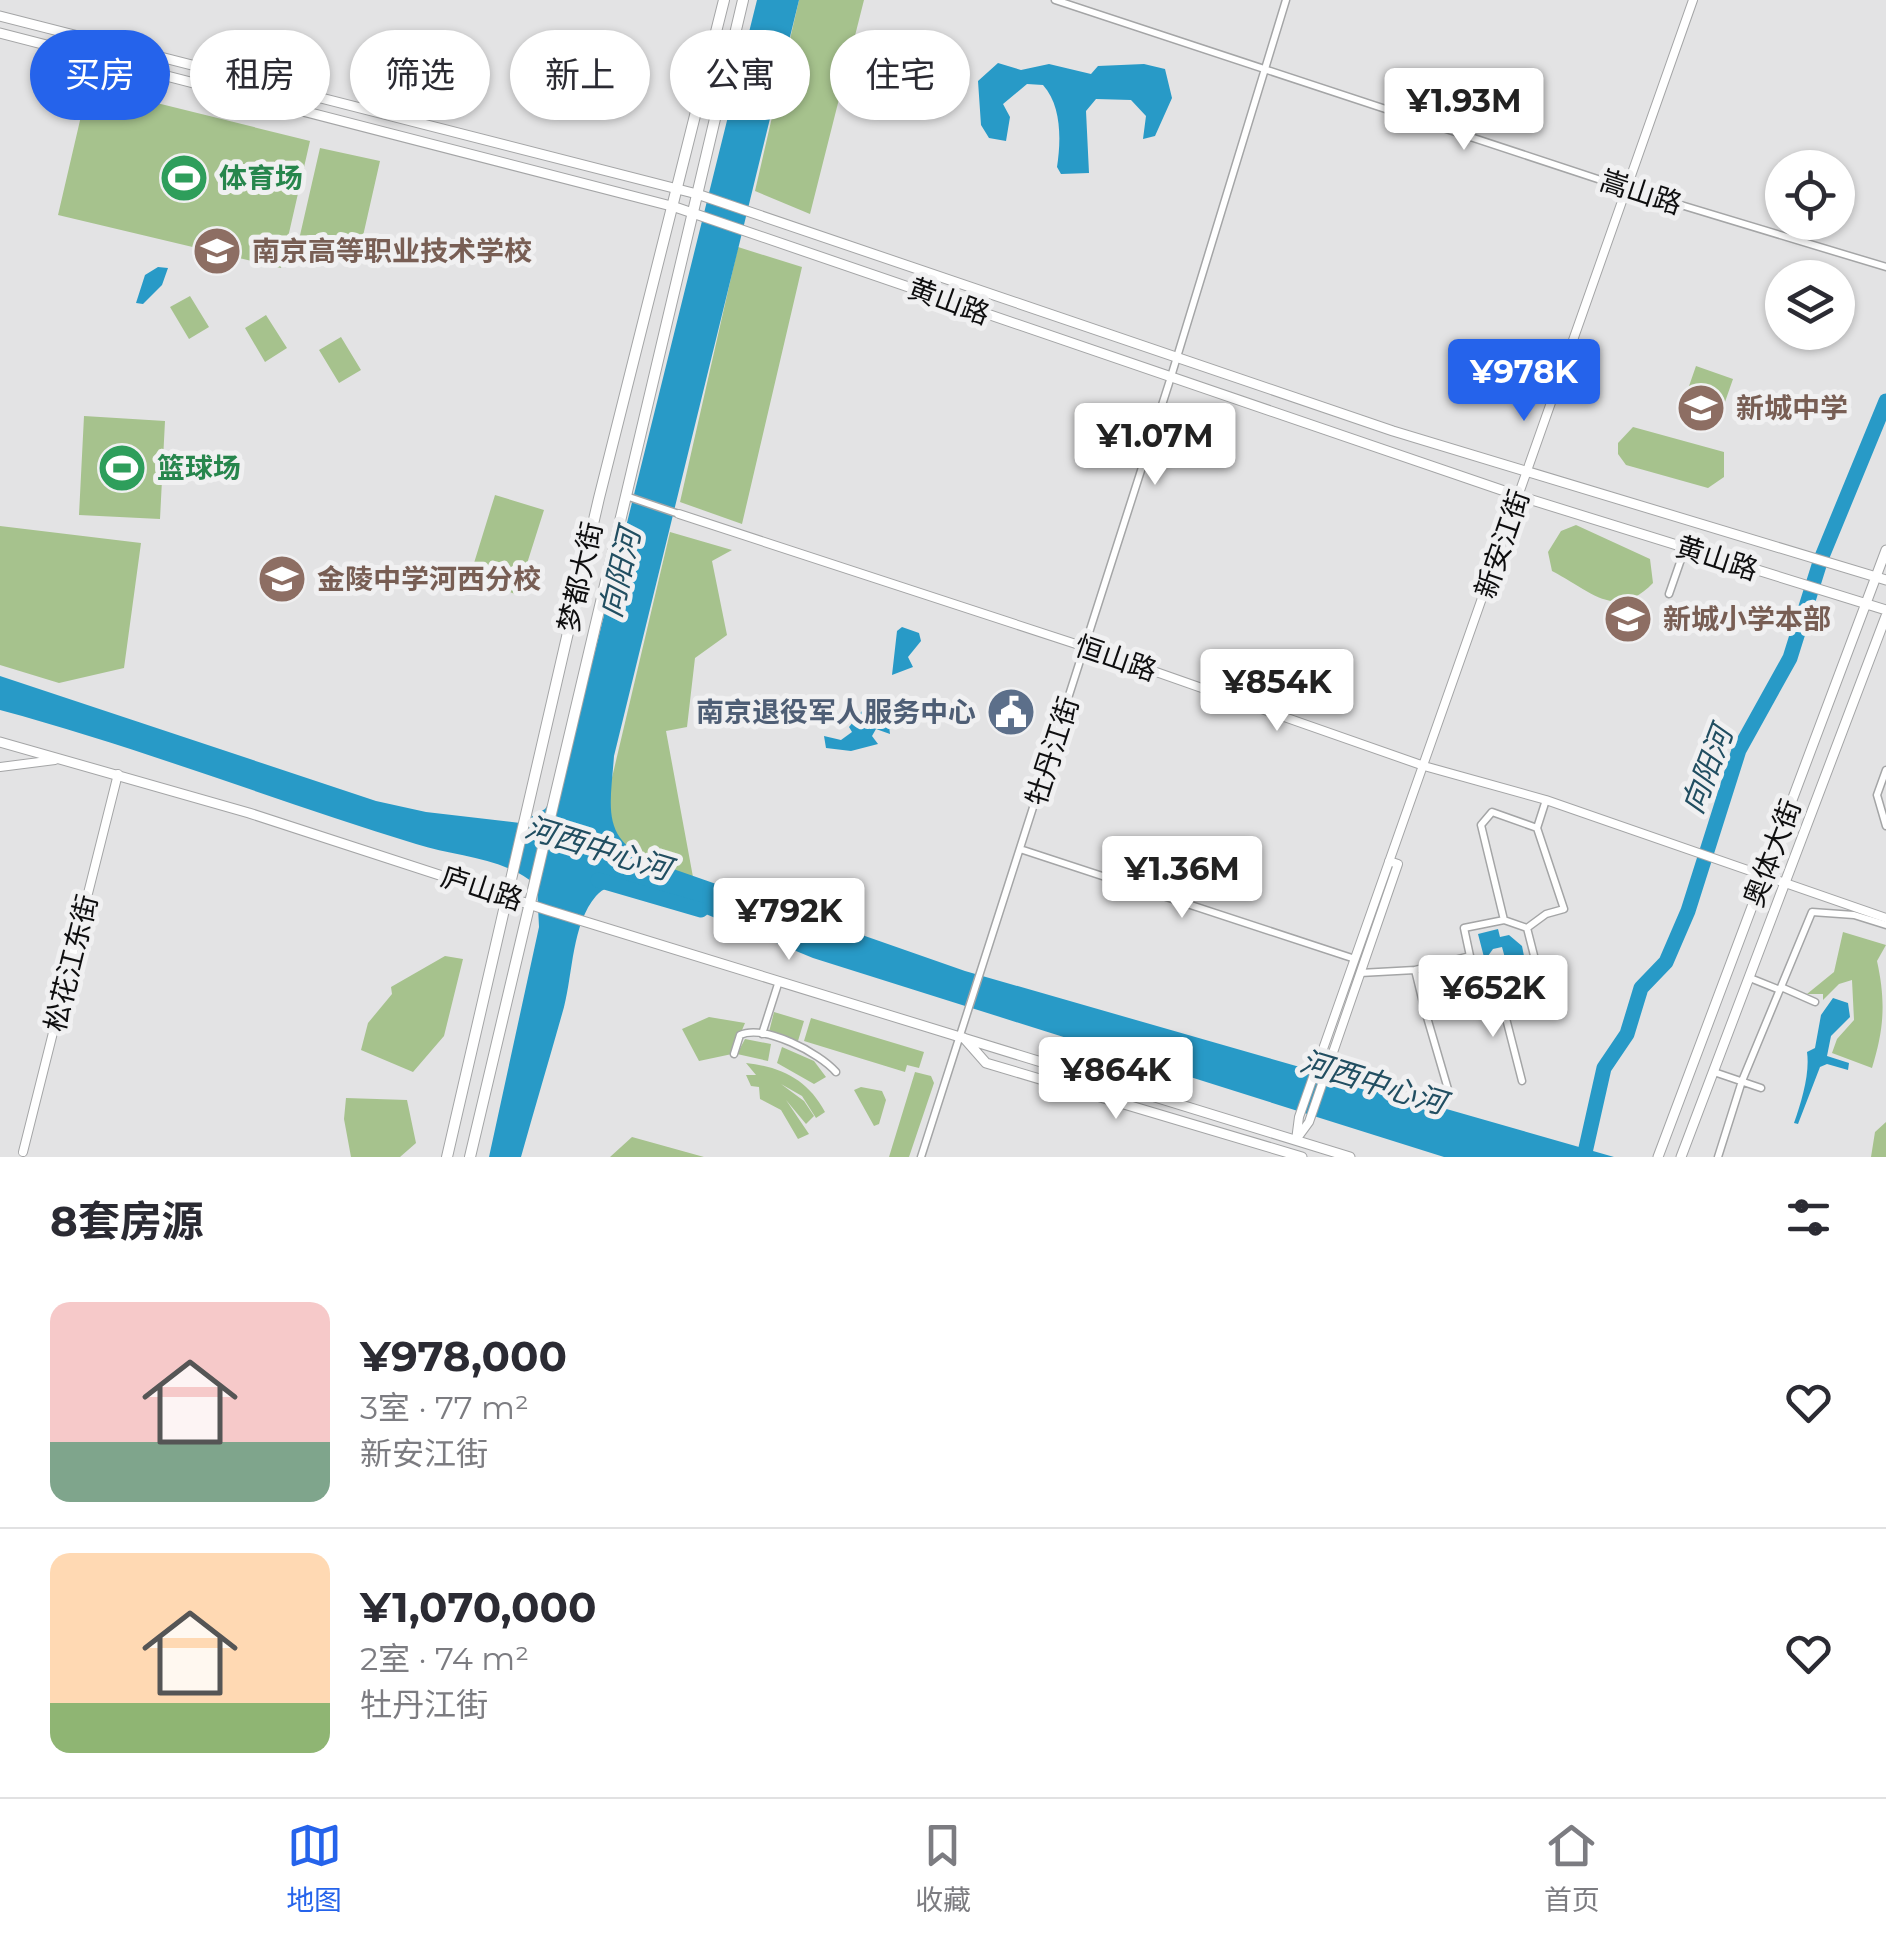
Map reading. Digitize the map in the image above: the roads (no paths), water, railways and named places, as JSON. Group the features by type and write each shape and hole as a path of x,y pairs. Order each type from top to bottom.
{"main road":[{"name":"梦都大街","path":"447,1157 598,498 680,190 724,0"},
{"name":"梦都大街","path":"470,1157 743,0"},
{"name":"黄山路","path":"0,16 696,194 1393,431 1881,579"},
{"name":"黄山路","path":"0,33 744,228 1170,380 1886,613"},
{"name":"奥体大街","path":"1658,1157 1865,604 1881,579 1886,550"},
{"name":"奥体大街","path":"1681,1157 1886,613"},
{"name":"庐山路","path":"0,742 508,890 532,898 547,910 1350,1157"},
{"name":"庐山路","path":"961,1036 986,1063 1295,1156"}],"street":[{"name":"嵩山路","path":"1055,0 1628,189 1886,266"},
{"name":"牡丹江街","path":"921,1157 1086,647 1286,0"},
{"name":"新安江街","path":"1296,1140 1309,1122 1355,959 1693,0"},
{"name":"恒山路","path":"628,497 1086,647 1424,766 1546,800 1886,921"},
{"path":"1669,594 1685,548"},
{"path":"0,767 60,759"},
{"path":"1886,770 1877,795 1886,826"},
{"name":"松花江东街","path":"22,1156 118,774"},
{"path":"1527,928 1546,914 1564,909 1538,828 1546,800"},
{"path":"1504,920 1480,826 1492,812 1538,828"},
{"path":"1020,848 1355,959"},
{"name":"新安江街","path":"1295,1156 1299,1117 1360,974 1398,864 1389,861"},
{"path":"1718,1157 1742,1081 1812,912 1886,921"},
{"path":"1360,974 1416,970 1470,956 1464,928 1504,920 1527,928"},
{"path":"1424,1007 1541,983 1527,928"},
{"path":"1416,970 1450,1096"},
{"path":"1750,978 1815,1002"},
{"path":"762,1034 780,980"},
{"path":"1500,991 1522,1080"},
{"path":"734,1054 740,1035 751,1031 803,1047 824,1058 836,1072"},
{"path":"1714,1072 1760,1088"}],"water":[{"path":"757,0 799,0 792,30 750,30"},
{"path":"998,63 1021,70 1049,64 1091,74 1098,66 1144,64 1165,69 1172,98 1155,136 1143,139 1146,116 1131,100 1096,99 1086,111 1089,173 1061,174 1057,167 1057,113 1043,85 1027,84 1003,104 1010,117 1006,141 989,138 981,125 978,81"},
{"path":"727,120 770,120 614,756 611,808 618,834 640,855 659,864 965,971 1614,1157 1444,1157 813,958 640,887 622,886 600,892 582,920 564,1007 521,1157 489,1157 539,927 537,886 495,863 416,844 0,710 0,676 376,801 426,812 520,823 545,809 562,784"},
{"path":"158,267 168,268 162,285 143,304 136,303 145,275"},
{"path":"902,627 919,633 921,641 908,657 913,667 892,675 897,631"},
{"path":"877,709 888,718 890,734 876,729 872,736 878,744 851,751 826,748 824,736 841,740 852,732 849,727 862,711"},
{"path":"1498,929 1500,937 1509,935 1522,946 1527,971 1502,977 1500,972 1508,969 1502,947 1493,949 1488,956 1498,979 1478,984 1474,965 1485,961 1478,934"},
{"path":"1833,998 1848,1003 1850,1017 1831,1036 1827,1056 1849,1063 1848,1070 1827,1064 1820,1067 1798,1124 1794,1123 1806,1078 1807,1052 1815,1048 1821,1015"}],"waterway":[{"name":"向阳河","path":"1584,1157 1604,1068 1627,1034 1641,988 1666,962 1688,911 1739,750 1790,658 1821,559 1886,401"},
{"name":"河西中心河","path":"598,880 701,910"}],"place":[{"name":"体育场","path":"184,178"},
{"name":"南京高等职业技术学校","path":"217,251"},
{"name":"新城中学","path":"1701,408"},
{"name":"篮球场","path":"122,468"},
{"name":"金陵中学河西分校","path":"282,579"},
{"name":"新城小学本部","path":"1628,619"},
{"name":"南京退役军人服务中心","path":"1011,712"}]}
